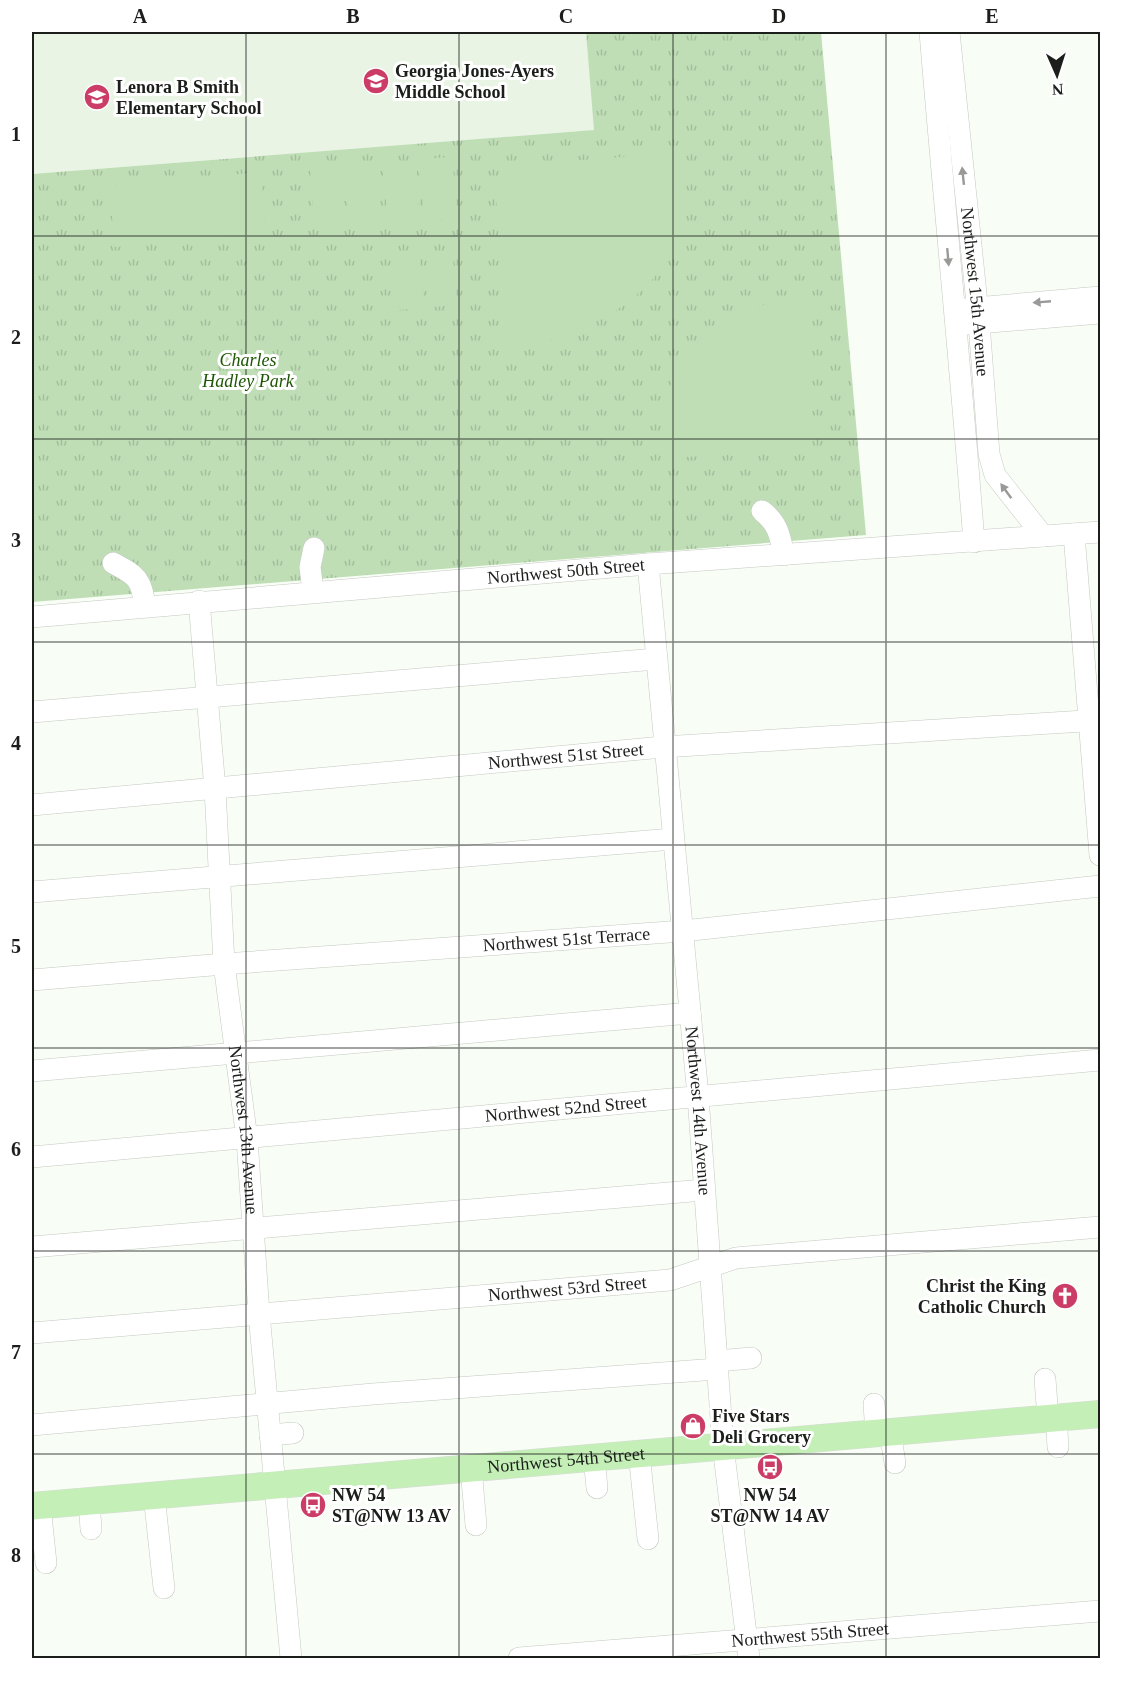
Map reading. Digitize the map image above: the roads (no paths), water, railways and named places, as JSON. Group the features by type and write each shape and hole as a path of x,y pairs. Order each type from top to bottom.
{"main road":[{"name":"Northwest 54th Street","path":"36,1506 1101,1414"}],"street":[{"name":"Northwest 15th Avenue","path":"930,32 968,228 978,315 978,451 974,542"},
{"name":"Northwest 15th Avenue","path":"949,32 945,100 946,230 953,318 978,451 1043,536"},
{"path":"946,230 968,228"},
{"path":"953,318 1070,307 1101,297"},
{"path":"1070,307 1101,313"},
{"path":"762,511 772,518 779,529 784,555"},
{"name":"Northwest 50th Street","path":"32,617 313,591 648,564 1101,532"},
{"path":"1074,534 1094,720 1101,855"},
{"path":"313,591 310,567 314,548"},
{"path":"113,563 134,574 142,584 145,606"},
{"name":"Northwest 14th Avenue","path":"648,564 663,747 698,1096 723,1446 748,1649"},
{"name":"Northwest 13th Avenue","path":"199,601 216,789 224,963 247,1139 259,1314 291,1659"},
{"path":"32,712 656,659"},
{"name":"Northwest 51st Street","path":"32,805 663,747 1094,720"},
{"path":"32,892 673,839"},
{"name":"Northwest 51st Terrace","path":"32,981 224,963 683,931 1101,886"},
{"path":"32,1071 690,1013"},
{"name":"Northwest 52nd Street","path":"32,1158 1101,1060"},
{"path":"32,1247 704,1190"},
{"name":"Northwest 53rd Street","path":"32,1333 670,1280 710,1269 736,1258 1101,1227"},
{"path":"32,1425 717,1365 751,1358"},
{"path":"1045,1379 1058,1447"},
{"path":"874,1404 895,1463"},
{"path":"270,1435 293,1433"},
{"path":"639,1453 648,1539"},
{"path":"594,1457 597,1488"},
{"path":"471,1468 476,1525"},
{"path":"154,1495 164,1588"},
{"path":"89,1501 91,1529"},
{"path":"36,1506 46,1563"},
{"name":"Northwest 55th Street","path":"519,1659 748,1649 1101,1611"}],"place":[{"name":"Georgia Jones-Ayers Middle School","path":"376,81"},
{"name":"Lenora B Smith Elementary School","path":"97,97"},
{"name":"Christ the King Catholic Church","path":"1065,1296"},
{"name":"Five Stars Deli Grocery","path":"693,1426"},
{"name":"NW 54 ST@NW 14 AV","path":"770,1467"},
{"name":"NW 54 ST@NW 13 AV","path":"313,1505"}],"park label":[{"name":"Charles Hadley Park","path":"248,370"}]}
